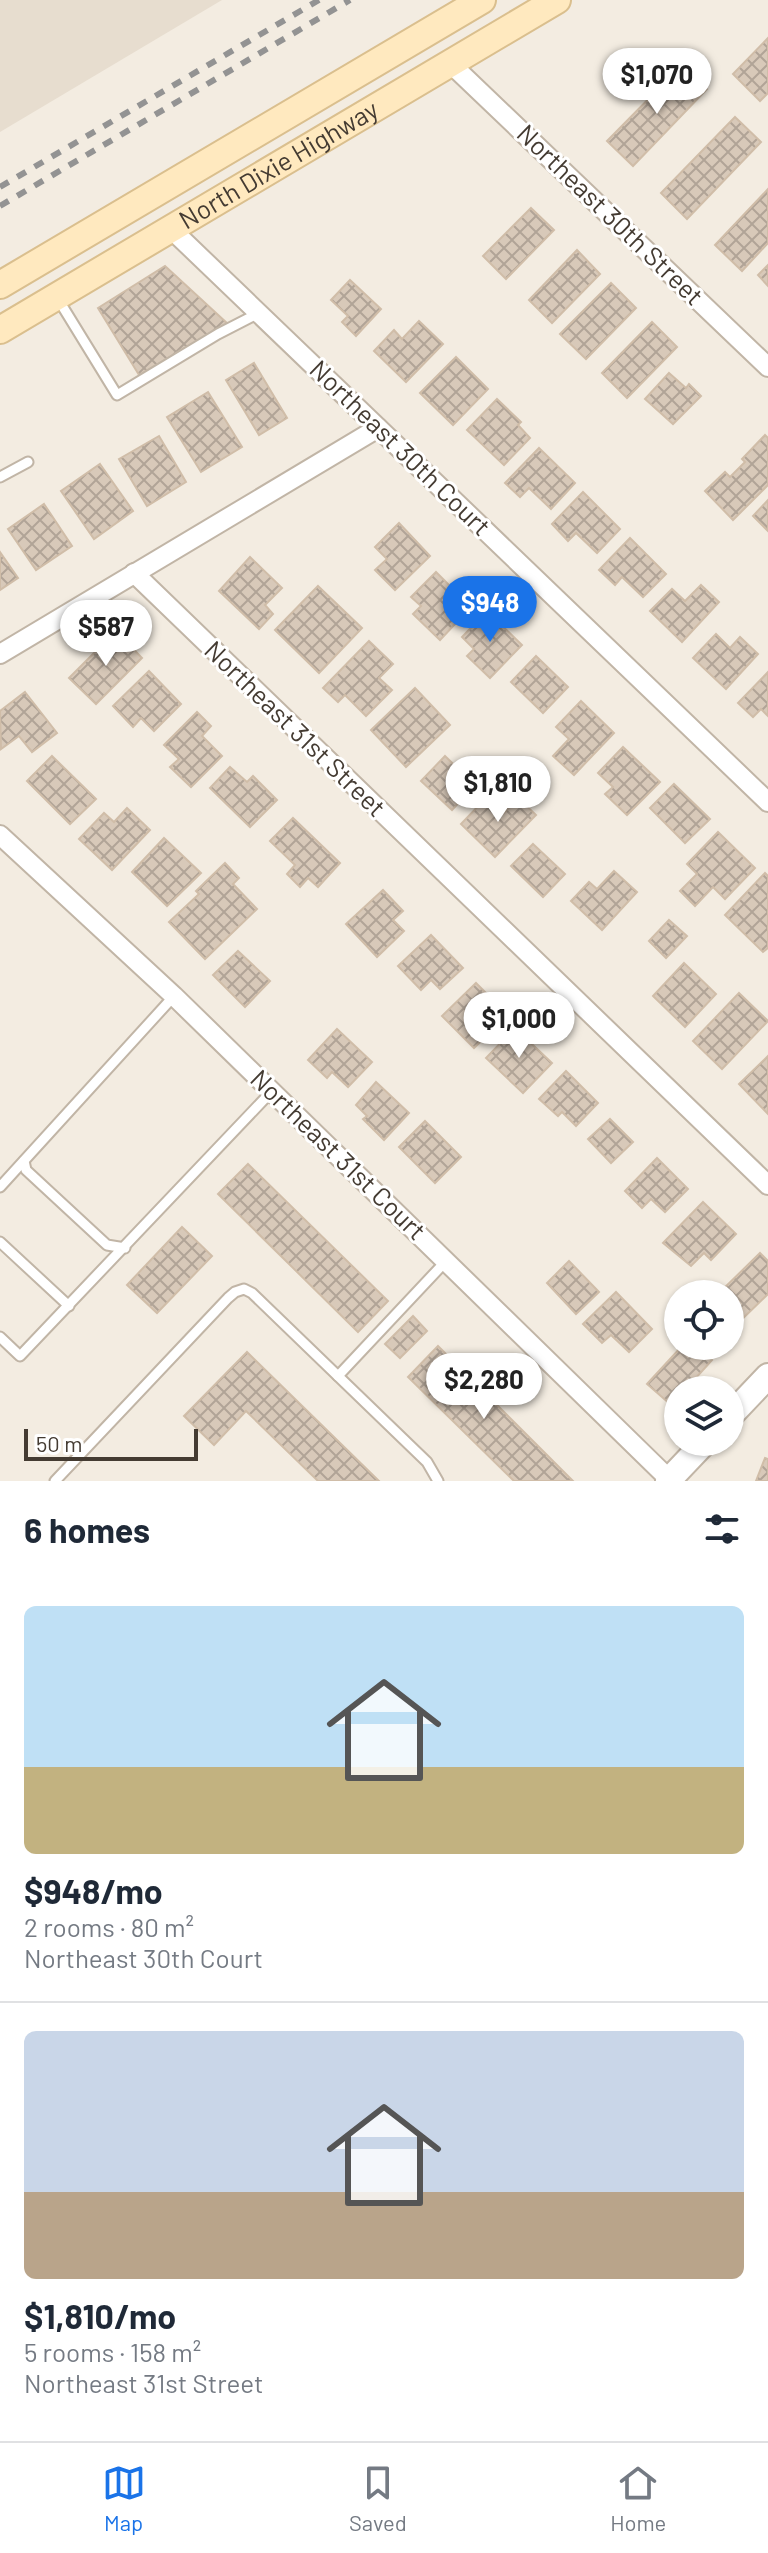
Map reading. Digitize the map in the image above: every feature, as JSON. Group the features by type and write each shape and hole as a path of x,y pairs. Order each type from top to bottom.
{"main road":[{"name":"North Dixie Highway","path":"0,285 482,0"},
{"name":"North Dixie Highway","path":"0,330 557,0"}],"street":[{"name":"Northeast 30th Street","path":"451,64 768,367"},
{"name":"Northeast 30th Court","path":"170,228 768,802"},
{"path":"0,654 378,428"},
{"name":"Northeast 31st Street","path":"134,573 768,1185"},
{"name":"Northeast 31st Court","path":"0,835 174,996 669,1480"},
{"path":"744,1401 768,1376"},
{"path":"669,1480 692,1456"}],"lane":[{"path":"56,296 117,395 259,313"},
{"path":"0,477 28,462"},
{"path":"0,1187 174,996"},
{"path":"0,1337 20,1356 272,1091"},
{"path":"24,1161 26,1170 107,1245 125,1248"},
{"path":"0,1242 69,1306"},
{"path":"338,1376 446,1261"},
{"path":"55,1481 235,1292 244,1289 252,1293 427,1462 438,1481"}],"shaded area":[{"path":"0,0 222,0 0,132"}],"building":[{"path":"768,38 768,93 760,101 733,74"},
{"path":"682,65 707,89 633,166 607,141"},
{"path":"735,117 761,142 687,219 661,193"},
{"path":"768,189 768,243 742,271 715,245"},
{"path":"531,208 554,230 506,279 483,256"},
{"path":"577,250 600,274 552,323 529,300"},
{"path":"768,265 768,286 758,275"},
{"path":"165,266 227,323 139,375 98,308"},
{"path":"350,280 381,309 356,336 342,322 348,316 331,300"},
{"path":"611,283 636,308 586,359 560,334"},
{"path":"419,321 443,344 406,382 374,351 394,330 402,339"},
{"path":"652,322 677,347 627,398 602,373"},
{"path":"456,357 488,389 453,425 420,393"},
{"path":"254,363 287,418 259,435 226,380"},
{"path":"669,373 686,388 689,384 701,396 673,424 645,399"},
{"path":"208,392 242,447 201,472 167,417"},
{"path":"497,399 521,422 518,425 530,438 504,465 467,430"},
{"path":"765,435 768,438 768,485 733,520 705,491 725,472 730,477"},
{"path":"159,436 186,482 147,506 119,459"},
{"path":"539,448 575,483 551,509 529,488 520,497 505,483"},
{"path":"100,464 133,511 94,539 61,491"},
{"path":"583,492 620,529 597,553 576,533 568,541 552,524"},
{"path":"768,500 768,531 753,516"},
{"path":"44,504 72,546 36,570 8,529"},
{"path":"399,523 430,556 395,590 375,570 387,559 375,547"},
{"path":"630,538 666,574 643,597 622,577 615,585 599,570"},
{"path":"0,552 18,578 0,590"},
{"path":"250,557 282,588 265,605 273,614 259,629 219,591"},
{"path":"436,572 471,607 440,640 413,614 421,606 411,597"},
{"path":"701,585 719,602 682,642 650,611 672,589 685,601"},
{"path":"318,586 362,628 319,673 275,630"},
{"path":"487,611 522,645 490,678 467,656 474,649 462,637"},
{"path":"116,631 142,658 96,704 69,678"},
{"path":"716,634 730,648 740,637 758,654 726,689 693,658"},
{"path":"369,641 393,664 379,678 392,690 366,716 345,695 338,702 323,688"},
{"path":"536,656 568,687 543,713 511,682"},
{"path":"149,671 181,704 154,731 141,718 133,727 113,706"},
{"path":"768,672 768,716 761,709 753,717 738,703"},
{"path":"415,688 450,725 406,767 371,730"},
{"path":"25,692 57,733 32,752 19,736 1,749 0,711"},
{"path":"581,701 614,733 574,775 553,756 569,739 556,727"},
{"path":"197,712 211,726 202,736 222,756 191,787 170,767 179,759 164,745"},
{"path":"623,747 660,782 627,815 605,794 613,787 598,773"},
{"path":"52,756 96,799 70,824 27,781"},
{"path":"445,756 475,785 452,810 421,781"},
{"path":"230,767 247,782 253,776 277,800 250,827 210,788"},
{"path":"674,784 710,819 685,843 650,808"},
{"path":"487,797 504,813 518,798 536,815 495,857 461,824"},
{"path":"127,808 150,830 112,870 79,839 104,813 114,822"},
{"path":"293,818 340,863 318,887 308,878 300,887 287,874 295,865 270,841"},
{"path":"718,832 755,868 725,899 713,887 695,906 680,891 697,874 687,864"},
{"path":"164,838 201,873 167,906 132,872"},
{"path":"533,844 565,874 543,897 511,866"},
{"path":"225,863 239,878 233,884 257,909 205,959 169,922 199,894 196,891"},
{"path":"614,871 637,892 602,930 571,901 589,882 597,889"},
{"path":"765,873 768,876 768,948 763,952 725,915"},
{"path":"383,890 403,911 393,920 404,931 377,957 346,924"},
{"path":"669,920 687,936 666,958 649,941"},
{"path":"431,935 463,968 440,989 431,980 421,990 398,966"},
{"path":"238,951 270,981 245,1007 213,975"},
{"path":"684,963 716,994 685,1027 653,996"},
{"path":"476,983 508,1015 474,1048 442,1016"},
{"path":"739,993 768,1021 722,1069 693,1041"},
{"path":"515,1028 552,1063 523,1093 486,1058"},
{"path":"337,1029 372,1062 348,1087 332,1072 327,1078 308,1060"},
{"path":"768,1056 768,1114 739,1084"},
{"path":"566,1071 598,1103 576,1126 562,1112 558,1116 539,1099"},
{"path":"376,1082 409,1113 384,1140 363,1119 367,1116 356,1105"},
{"path":"610,1119 633,1142 611,1163 588,1139"},
{"path":"425,1121 461,1157 435,1183 399,1147"},
{"path":"657,1158 688,1189 665,1212 651,1199 642,1208 625,1191"},
{"path":"248,1164 388,1301 358,1332 218,1194"},
{"path":"703,1202 736,1234 711,1260 704,1253 691,1266 663,1243"},
{"path":"182,1227 212,1256 157,1313 127,1285"},
{"path":"760,1253 768,1261 768,1294 744,1317 744,1280 732,1280"},
{"path":"569,1261 599,1292 576,1314 547,1283"},
{"path":"616,1292 652,1329 629,1352 611,1335 602,1343 583,1324"},
{"path":"413,1316 427,1331 400,1358 385,1344"},
{"path":"438,1346 573,1481 514,1481 408,1377"},
{"path":"247,1352 379,1481 318,1481 246,1411 214,1445 184,1416"},
{"path":"669,1360 712,1360 698,1376 664,1376 664,1399 647,1384"},
{"path":"765,1458 768,1459 768,1481 756,1481"}],"railway":[{"path":"0,187 319,0"},
{"path":"0,206 350,0"}]}
